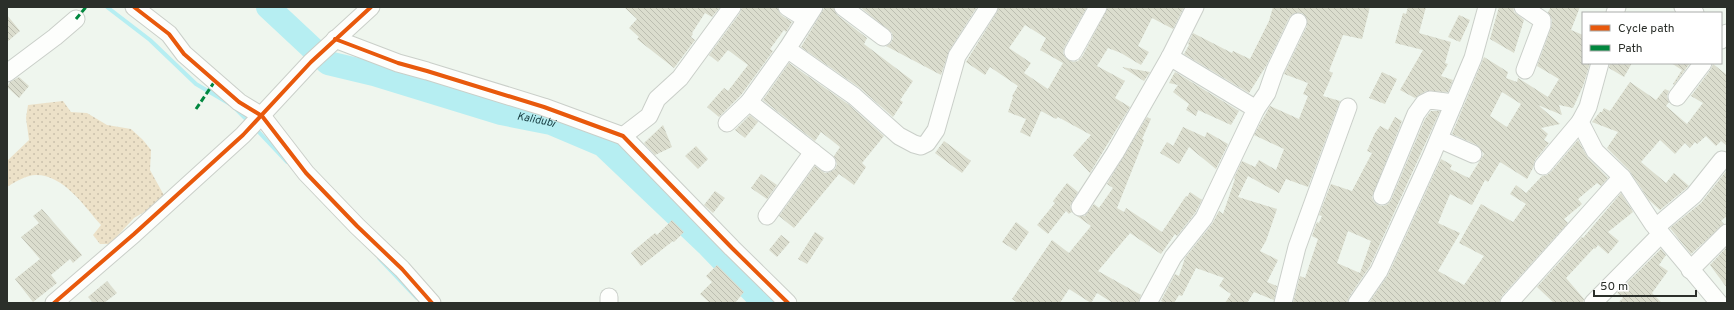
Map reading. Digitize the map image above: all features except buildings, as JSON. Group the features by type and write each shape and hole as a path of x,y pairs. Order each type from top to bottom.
{"street":[{"path":"134,7 169,34 184,54 259,118 306,172 357,226 402,269 432,303"},
{"path":"54,303 134,234 243,135 311,62 371,7"},
{"path":"623,136 650,116 657,98 680,78 732,7"},
{"path":"727,124 749,102 787,49 810,13 787,7"},
{"path":"844,7 883,37"},
{"path":"787,49 854,96 899,136 921,146 927,143 936,130 957,56 989,7"},
{"path":"1073,52 1098,7"},
{"path":"1080,207 1115,152 1170,57 1195,7"},
{"path":"1357,303 1379,272 1439,139 1478,44 1487,7"},
{"path":"1523,7 1542,20 1542,25 1526,70"},
{"path":"1683,7 1693,12"},
{"path":"7,73 55,37 76,19"},
{"path":"1148,303 1173,257 1204,218 1256,109 1267,93 1275,70 1298,22"},
{"path":"330,43 427,70 544,107 623,136 726,243 788,303"},
{"path":"1170,57 1256,109"},
{"path":"1543,166 1580,122 1588,107 1600,64"},
{"path":"1677,97 1702,64"},
{"path":"1382,196 1416,114 1421,107 1430,100 1454,103"},
{"path":"749,102 827,163"},
{"path":"1283,303 1297,247 1348,107"},
{"path":"1580,122 1595,151 1622,177 1658,230 1718,303"},
{"path":"1439,139 1474,154"},
{"path":"767,216 813,152"},
{"path":"1593,303 1658,230 1694,196 1722,160"},
{"path":"1509,303 1622,177"},
{"path":"1690,270 1727,233"}],"shaded area":[{"path":"63,101 71,112 87,113 107,125 131,129 151,150 150,170 166,199 134,218 110,244 100,244 93,235 101,225 73,193 56,180 46,176 32,175 7,187 7,161 29,140 26,118 28,105"}],"waterway":[{"path":"107,7 150,40 196,84 230,104"},
{"name":"Kalidubi","path":"268,7 328,63 374,74 501,113 551,123 603,145 707,244 764,303"},
{"path":"235,108 250,123"},
{"path":"255,128 287,162"},
{"path":"379,258 417,298"}],"marked path":[{"path":"76,19 86,7"},
{"path":"196,109 215,81"}],"cycle path":[{"path":"134,7 169,34 184,54 239,102 262,116 306,173 357,226 402,269 432,303"},
{"path":"54,303 134,234 243,135 311,62 371,7"},
{"path":"335,39 398,63 544,107 623,136 788,303"}]}
